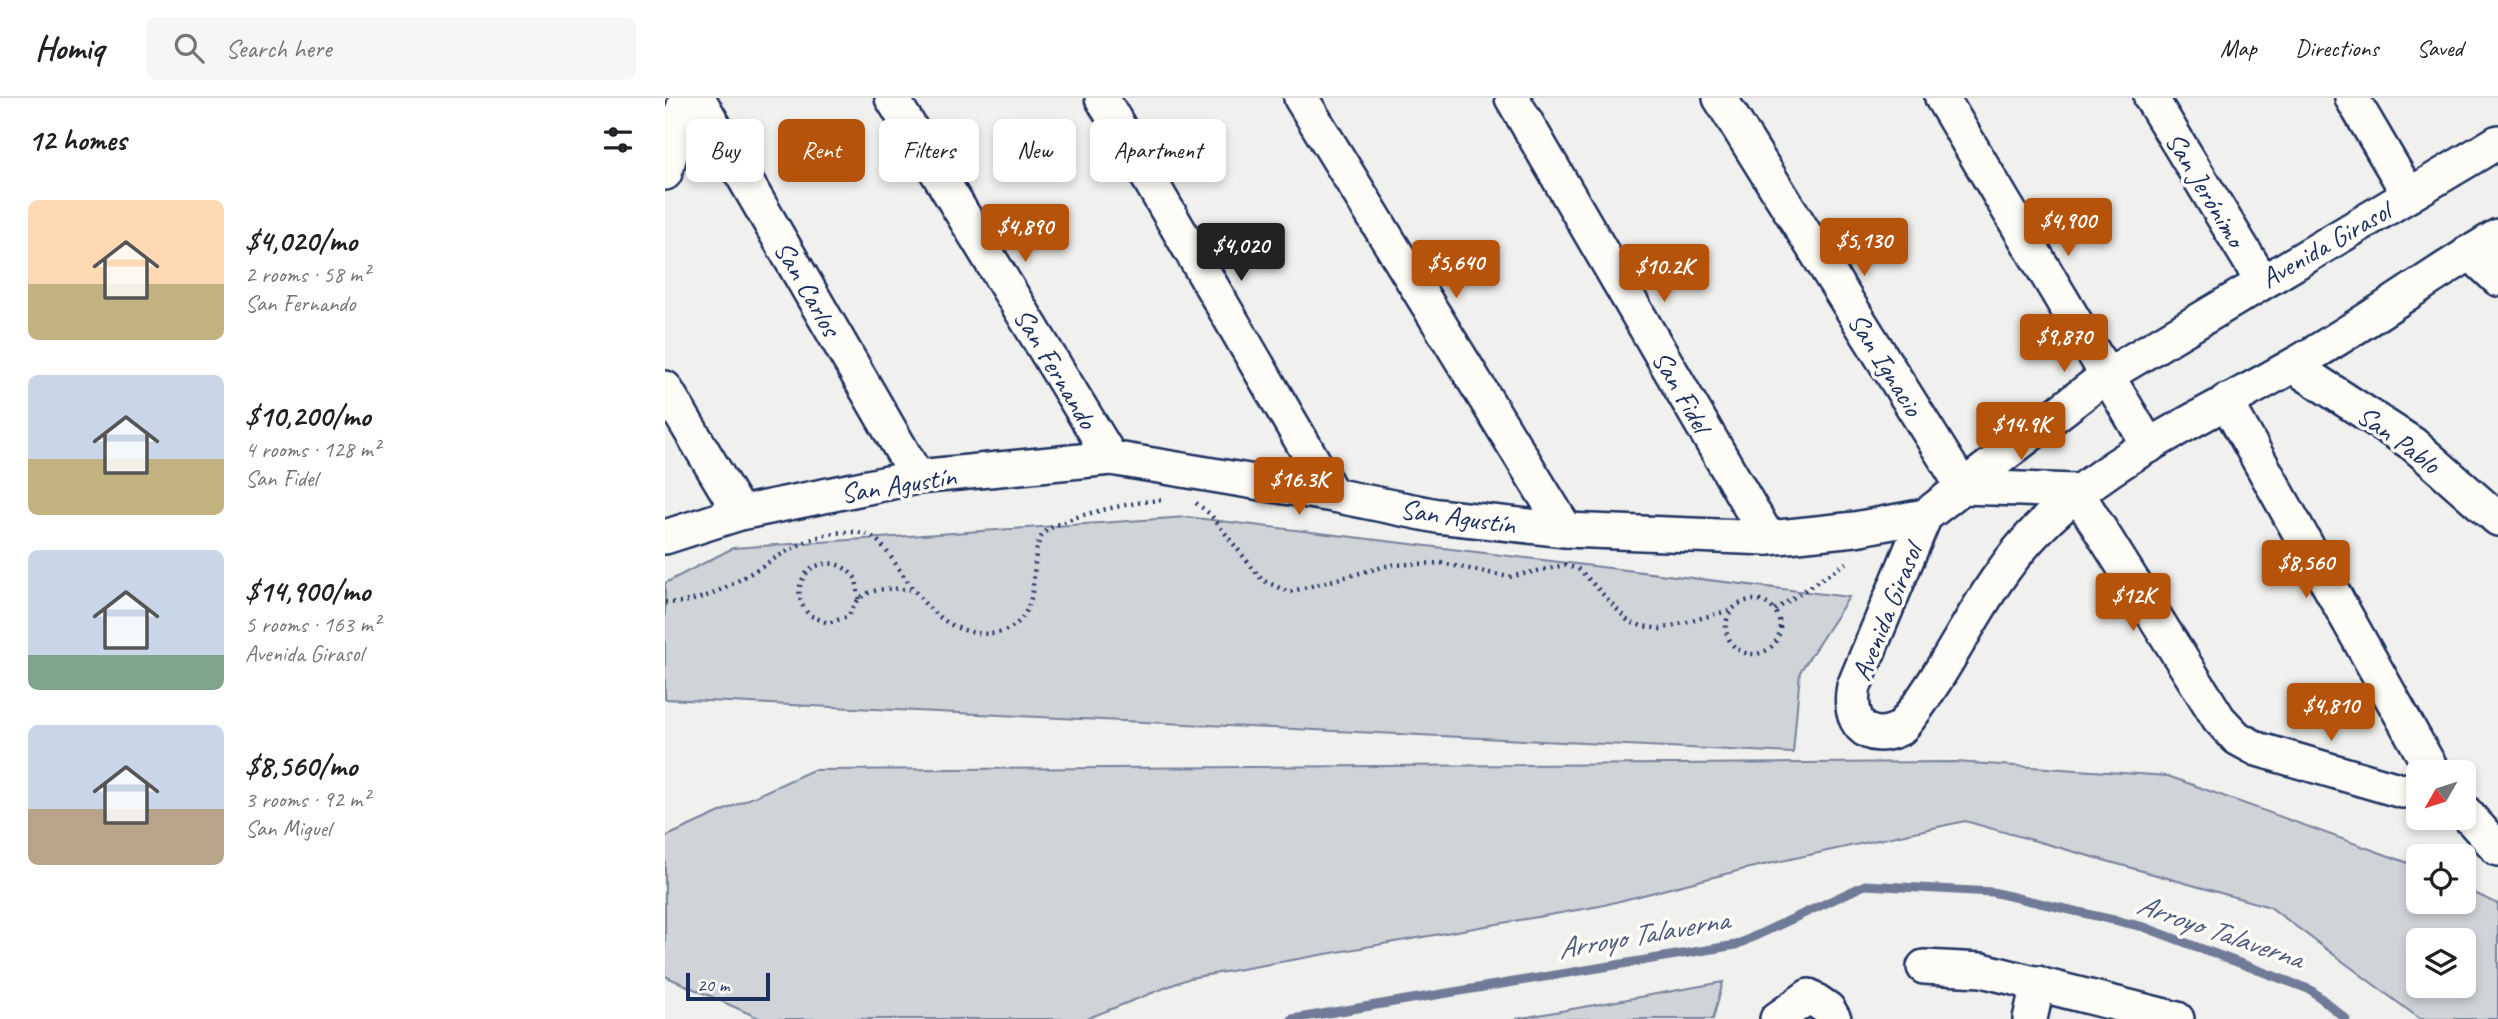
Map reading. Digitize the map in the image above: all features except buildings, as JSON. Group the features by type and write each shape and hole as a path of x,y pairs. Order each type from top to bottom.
{"street":[{"path":"665,173 686,98"},
{"name":"San Carlos","path":"698,98 917,477"},
{"name":"San Fernando","path":"892,98 1111,458"},
{"path":"1102,98 1333,495"},
{"path":"1301,98 1566,530"},
{"name":"San Fidel","path":"1512,98 1768,538"},
{"name":"San Ignacio","path":"1720,98 1963,487"},
{"path":"1942,98 2149,446"},
{"name":"San Jerónimo","path":"2151,98 2262,281"},
{"path":"2352,98 2409,195"},
{"name":"Avenida Girasol","path":"2498,142 2106,376 1925,516 1854,685 1850,706 1859,724 1873,733 1887,735 1901,728 1997,577 2036,530 2076,491 2226,401 2293,366 2498,236"},
{"path":"2469,253 2498,279"},
{"name":"San Pablo","path":"2293,366 2413,444 2498,519"},
{"path":"665,388 740,513"},
{"path":"2226,401 2426,760"},
{"name":"San Agustín","path":"665,537 740,513 917,477 1111,458 1333,495 1437,516 1566,530 1768,538 1855,529 1925,516"},
{"path":"1963,487 2076,491 2219,719 2237,738 2269,753 2406,790"},
{"path":"2476,824 2498,849"},
{"path":"1924,967 1982,970 2177,1019"},
{"path":"2030,1019 2038,983"},
{"path":"1777,1019 1809,996 1828,1009 1834,1019"}],"path":[{"path":"665,602 678,604 705,598 791,550 836,533 872,536 882,544 911,590 941,620 976,634 996,633 1020,620 1033,593 1039,541 1044,533 1058,523 1154,500 1167,500"},
{"path":"1193,500 1210,514 1262,580 1274,589 1289,592 1390,565 1441,562 1509,577 1565,565 1580,570 1629,622 1661,629 1731,610 1748,600 1767,603 1780,619 1778,639 1772,647 1753,655 1735,648 1725,630 1731,610"},
{"path":"859,599 856,579 840,565 830,562 810,569 799,586 802,607 817,621 838,622 848,617 859,599 880,590 911,590"}],"shaded area":[{"path":"1187,517 1849,597 1800,672 1793,753 665,699 665,583 733,548"},
{"path":"1955,762 2168,776 2406,862 2406,914 2476,914 2476,894 2498,904 2498,1019 2420,1019 2270,907 1965,821 1745,869 1600,906 1190,978 1086,1019 761,1019 665,976 665,837 813,770"},
{"path":"1723,982 1713,1019 1516,1019"}],"waterway":[{"name":"Arroyo Talaverna","path":"1292,1019 1736,945 1865,885 1992,892 2144,927 2311,990 2346,1019"}]}
